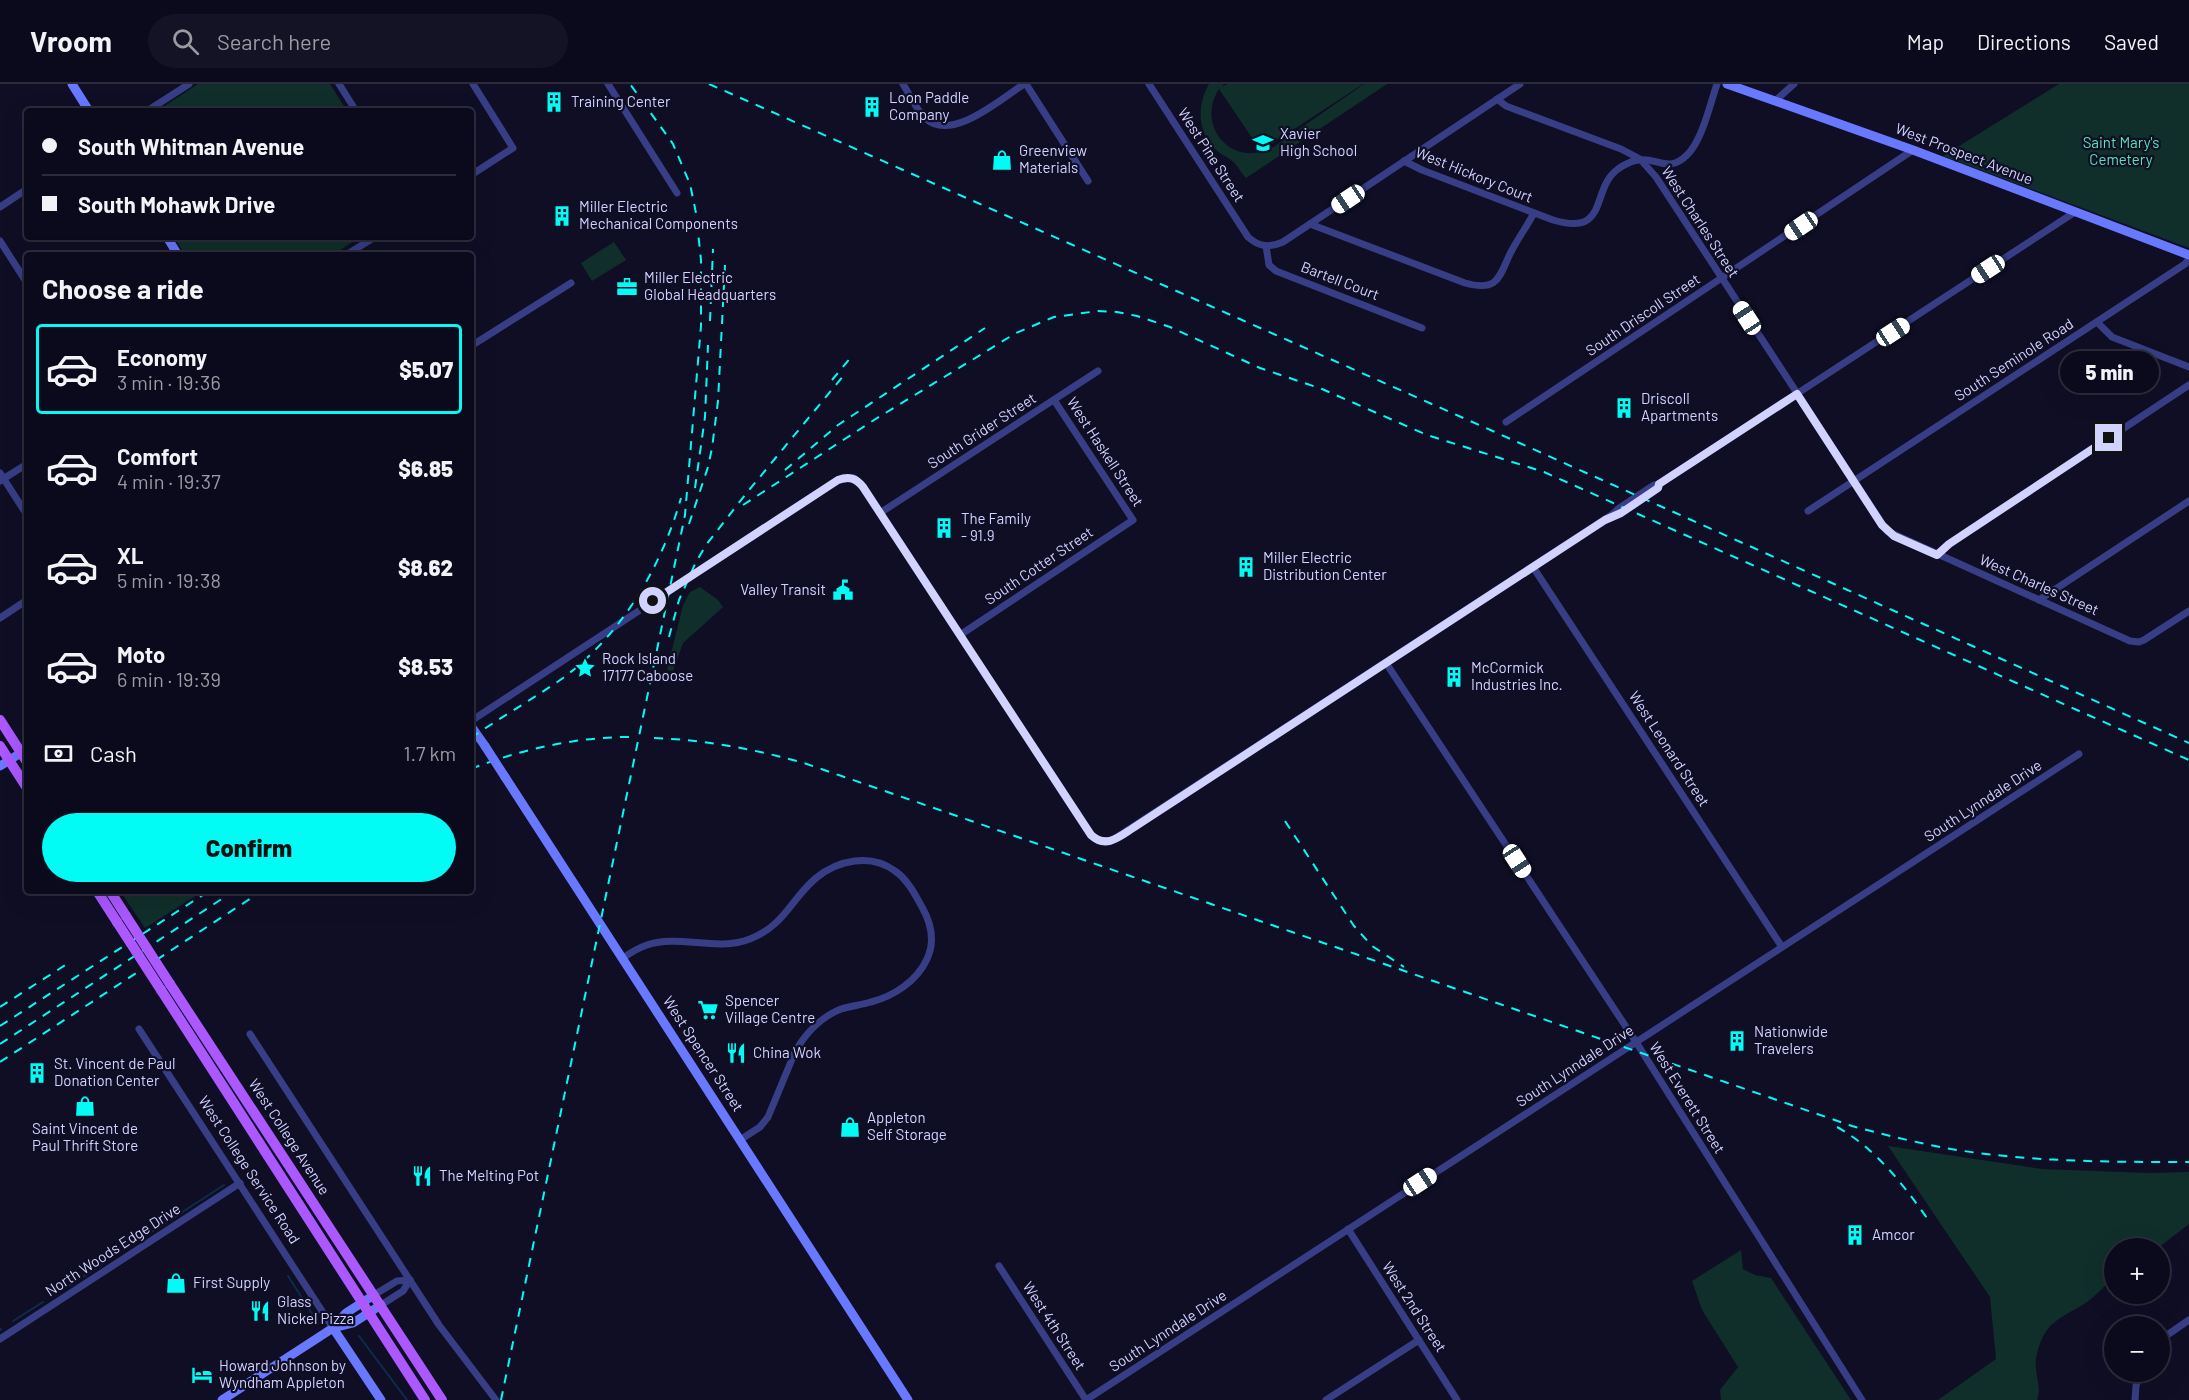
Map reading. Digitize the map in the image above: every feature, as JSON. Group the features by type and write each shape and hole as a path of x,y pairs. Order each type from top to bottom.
{"main road":[{"path":"0,720 24,779"},
{"path":"0,746 17,758"},
{"name":"West College Avenue","path":"100,894 122,919"},
{"name":"West College Avenue","path":"111,894 122,919 425,1400"},
{"name":"West College Avenue","path":"165,987 378,1300 442,1400"}],"street":[{"path":"72,84 87,108"},
{"path":"152,108 189,84"},
{"path":"339,84 354,108"},
{"path":"473,84 513,147 474,173"},
{"path":"608,84 677,193"},
{"path":"903,84 926,118 939,125 954,126 963,123 1025,84 1088,181"},
{"name":"West Pine Street","path":"1149,84 1252,240 1261,246 1266,246"},
{"path":"1266,246 1279,244 1520,84"},
{"path":"1640,159 1662,164 1675,163 1685,157 1696,141 1717,84"},
{"path":"1775,101 1794,84"},
{"name":"West Prospect Avenue","path":"1732,85 1913,150 2189,257"},
{"name":"West Charles Street","path":"1497,99 1506,106 1620,149 1640,159 1656,177 1887,531 2130,641 2139,642 2189,611"},
{"name":"South Driscoll Street","path":"1506,422 1913,150"},
{"name":"West Hickory Court","path":"1404,161 1534,213 1565,223 1578,223 1596,210 1613,173 1640,159"},
{"path":"0,207 24,191"},
{"path":"474,721 838,480 854,478 863,487 1091,835 1104,842 1115,840 1613,514 1621,513 1658,488 1659,484 2075,212"},
{"path":"1310,224 1465,283 1484,286 1502,274 1510,254 1534,213"},
{"path":"351,252 370,240"},
{"path":"0,241 24,277"},
{"name":"Bartell Court","path":"1266,246 1267,261 1271,269 1422,328"},
{"name":"South Seminole Road","path":"1808,511 2185,264 2189,257"},
{"path":"474,344 572,283"},
{"path":"2097,322 2112,337 2189,367"},
{"name":"South Grider Street","path":"880,513 1098,371"},
{"path":"1937,555 1949,544 2189,385"},
{"name":"West Haskell Street","path":"1054,400 1133,520"},
{"path":"24,466 1,478 24,511"},
{"path":"2039,600 2189,501"},
{"name":"South Cotter Street","path":"960,635 1133,520"},
{"name":"West Leonard Street","path":"1533,567 1782,947"},
{"path":"0,618 24,602"},
{"name":"West Everett Street","path":"1386,663 1636,1042 1862,1400"},
{"name":"West Spencer Street","path":"474,728 908,1400"},
{"name":"South Lynndale Drive","path":"1086,1400 2079,754"},
{"path":"623,958 641,947 654,943 726,945 750,939 767,930 783,917 815,878 833,867 857,860 876,862 897,872 915,895 926,914 931,936 931,948 921,969 894,993 841,1009 824,1018 800,1043 768,1117 760,1127 740,1140"},
{"name":"West College Service Road","path":"139,1029 381,1400"},
{"path":"250,1035 439,1325 496,1400"},
{"name":"North Woods Edge Drive","path":"0,1339 240,1183"},
{"name":"West 2nd Street","path":"1348,1230 1457,1400"},
{"name":"West 4th Street","path":"999,1266 1086,1400"},
{"path":"378,1300 397,1281 410,1280"},
{"path":"222,1400 333,1328 346,1314 403,1291 410,1280"},
{"path":"2170,1333 2189,1320"},
{"path":"1326,1400 1419,1340"},
{"path":"2135,1400 2138,1382"}],"green space":[{"path":"198,84 330,84 345,108 162,108"},
{"path":"1209,84 1224,84 1222,87 1227,84 1363,84 1261,151 1219,89 1213,103 1212,117 1215,129 1231,148 1257,153 1272,148 1364,84 1387,84 1246,178 1233,162 1215,149 1205,134 1201,109"},
{"name":"Saint Mary's Cemetery","path":"2059,84 2189,84 2189,248 1943,156"},
{"path":"176,240 356,240 338,252 183,252"},
{"path":"614,242 626,260 592,281 581,263"},
{"path":"700,587 718,600 723,607 683,643 673,671 667,670 683,605 690,592"},
{"path":"122,894 198,894 145,928"},
{"path":"1888,1146 2042,1169 2149,1173 2189,1172 2189,1224 2170,1239 2104,1238 2104,1287 2091,1299 2049,1327 2040,1343 2036,1360 2039,1389 2037,1400 1938,1400 1996,1359 1990,1297"},
{"path":"1741,1250 1743,1269 1755,1275 1771,1278 1851,1400 1721,1400 1720,1390 1738,1367 1702,1310 1692,1281"}],"waterway":[{"path":"153,1231 224,1185"},
{"path":"84,1276 109,1259"},
{"path":"288,1276 318,1323"},
{"path":"55,1294 73,1283"},
{"path":"13,1321 43,1302"},
{"path":"359,1336 407,1400"}],"railway":[{"path":"501,1400 685,515 701,326 701,260 696,213 690,184 673,144 630,84"},
{"path":"709,84 1486,428 2189,743"},
{"path":"710,321 713,249"},
{"path":"689,524 712,448 718,401 725,265"},
{"path":"743,505 874,420 1016,333 1054,317 1098,311 1117,312 1170,327 1260,368 1322,389 1427,435 1544,472 2189,760"},
{"path":"785,470 838,425 985,328"},
{"path":"695,488 705,417 708,345"},
{"path":"832,380 852,356"},
{"path":"669,637 679,600 706,545 844,375"},
{"path":"474,736 563,678 604,641 637,598 650,574 673,524 681,498"},
{"path":"582,675 593,665"},
{"path":"474,768 510,755 552,745 614,737 635,737"},
{"path":"654,738 730,746 804,763 1852,1126 1939,1147 2010,1157 2189,1162"},
{"path":"1285,821 1354,926 1372,946 1404,967"},
{"path":"0,1026 204,894"},
{"path":"0,1044 229,894"},
{"path":"0,1062 257,894"},
{"path":"0,1007 70,962"},
{"path":"1837,1127 1876,1156 1898,1179 1927,1218"}],"place":[{"name":"Training Center","path":"554,102"},
{"name":"Loon Paddle Company","path":"872,107"},
{"name":"Xavier High School","path":"1263,143"},
{"name":"Greenview Materials","path":"1002,160"},
{"name":"Miller Electric Mechanical Components","path":"562,216"},
{"name":"Miller Electric Global Headquarters","path":"627,287"},
{"name":"Driscoll Apartments","path":"1624,408"},
{"name":"The Family - 91.9","path":"944,528"},
{"name":"Miller Electric Distribution Center","path":"1246,567"},
{"name":"Valley Transit","path":"843,590"},
{"name":"Rock Island 17177 Caboose","path":"585,668"},
{"name":"McCormick Industries Inc.","path":"1454,677"},
{"name":"Spencer Village Centre","path":"708,1010"},
{"name":"Nationwide Travelers","path":"1737,1041"},
{"name":"China Wok","path":"736,1053"},
{"name":"St. Vincent de Paul Donation Center","path":"37,1073"},
{"name":"Saint Vincent de Paul Thrift Store","path":"85,1106"},
{"name":"Appleton Self Storage","path":"850,1127"},
{"name":"The Melting Pot","path":"422,1176"},
{"name":"Amcor","path":"1855,1235"},
{"name":"First Supply","path":"176,1283"},
{"name":"Glass Nickel Pizza","path":"260,1311"},
{"name":"Howard Johnson by Wyndham Appleton","path":"202,1375"}],"route":[{"path":"653,601 838,480 854,478 863,487 1091,835 1104,842 1115,840 1613,514 1621,513 1658,488 1659,484 1797,394 1887,531 1937,555 1949,544 2109,438"}]}
